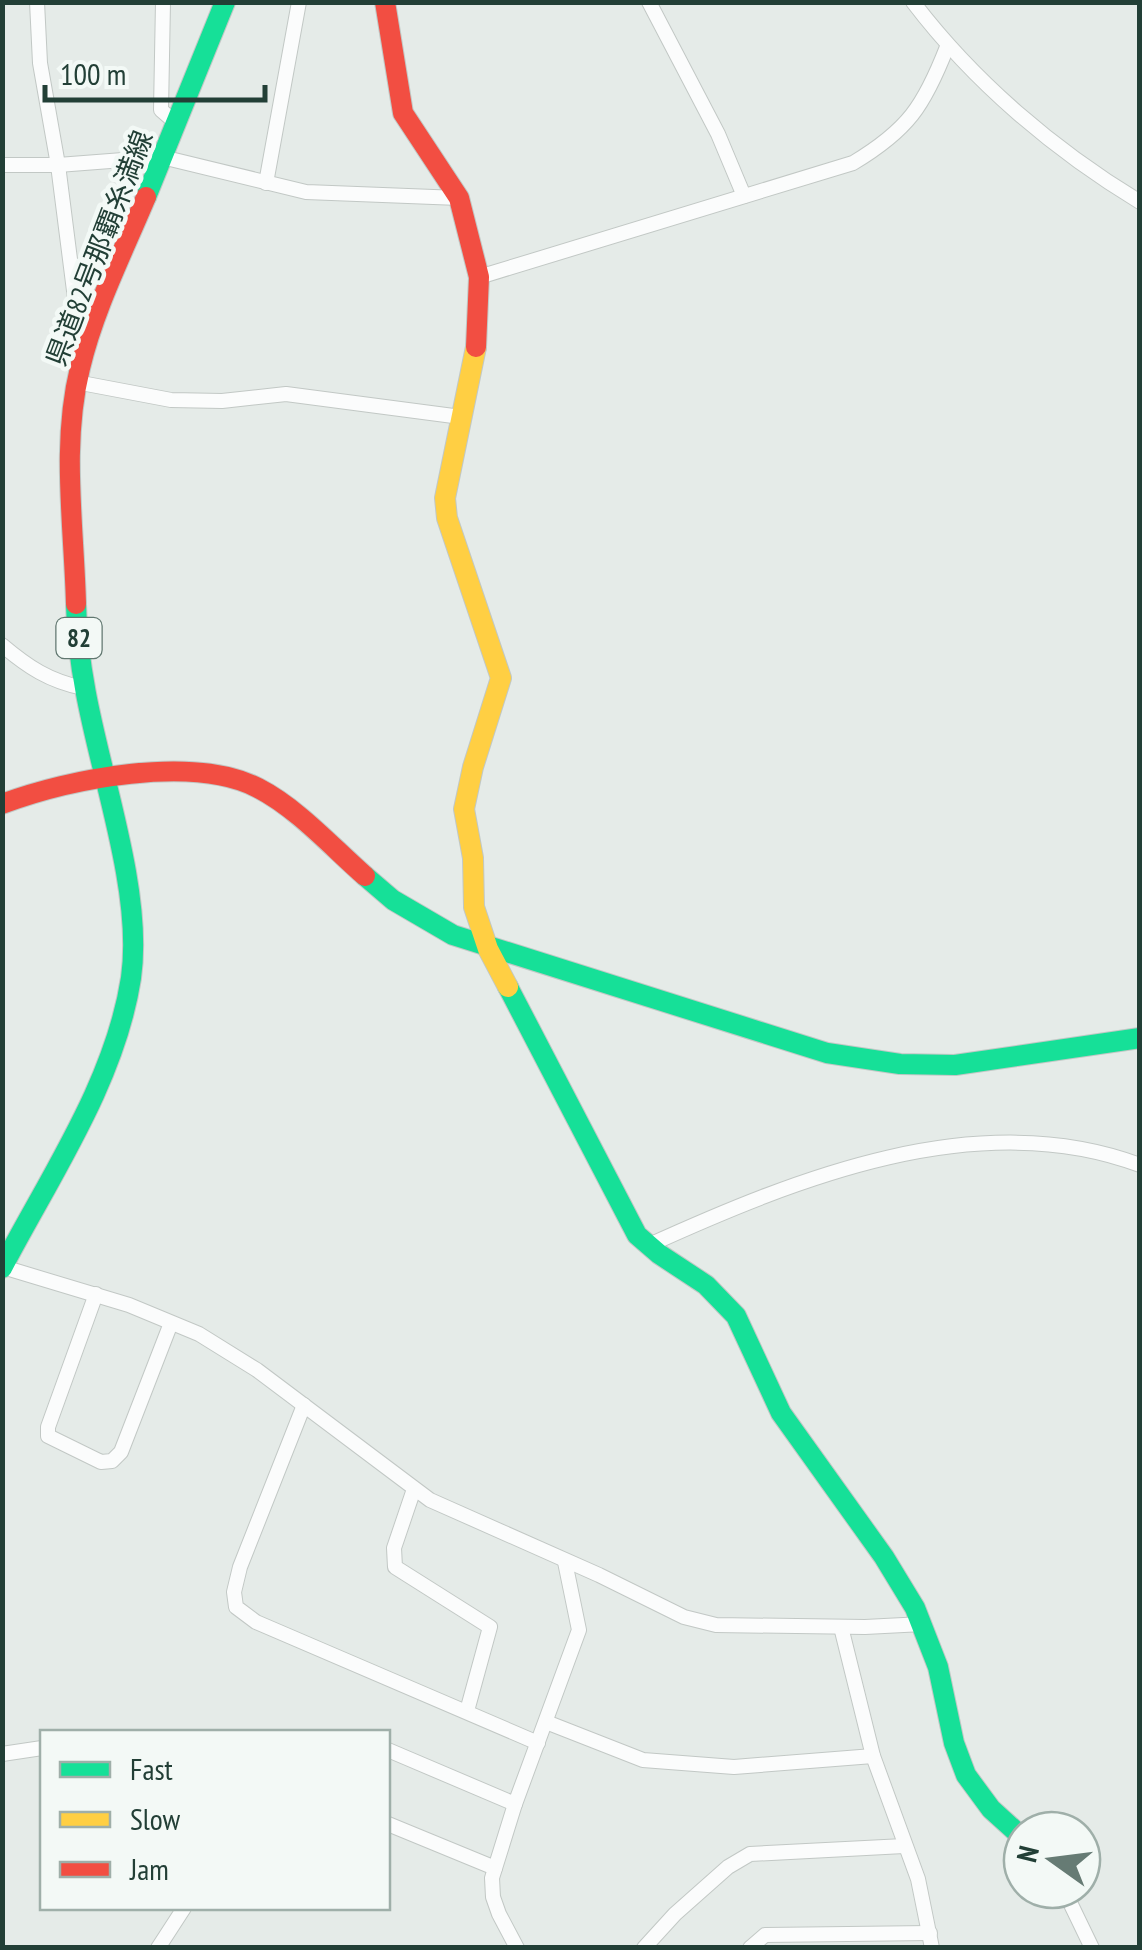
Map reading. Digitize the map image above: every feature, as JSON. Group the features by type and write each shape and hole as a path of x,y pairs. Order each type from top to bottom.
{"street":[{"path":"37,2 40,63 58,165 79,330 88,339"},
{"path":"162,2 161,110 176,122"},
{"name":"県道82号那覇糸満線","path":"3,1268 98,1082 131,979 134,946 130,901 83,688 69,429 76,382 88,339 225,2"},
{"path":"266,183 299,2"},
{"path":"385,2 403,112 458,198 479,277 479,334 445,498 447,518 501,678 464,809 473,858 474,907 488,949 624,1213 647,1246 711,1287 728,1304 753,1349 778,1409 807,1454 876,1543 922,1624 965,1773 978,1795 1002,1817"},
{"path":"648,2 718,134 744,196"},
{"path":"913,2 978,78 1095,175 1140,202"},
{"path":"479,277 853,163 883,145 913,117 948,47"},
{"path":"2,164 58,165 162,157 306,192 458,198"},
{"path":"76,382 171,400 222,401 286,394 461,416"},
{"path":"2,644 32,670 57,683 83,688"},
{"path":"2,804 32,793 151,771 228,775 282,804 393,900 424,921 488,949 809,1049 863,1061 913,1067 958,1066 1140,1038"},
{"path":"647,1246 764,1195 815,1178 960,1144 1043,1142 1095,1151 1140,1166"},
{"path":"3,1268 96,1294 214,1343 304,1404 430,1500 700,1622 841,1627 922,1624"},
{"path":"96,1294 48,1436 101,1462 112,1461 121,1452 171,1323"},
{"path":"304,1404 240,1566 234,1592 236,1606 256,1622 538,1743"},
{"path":"414,1489 394,1548 395,1567 490,1627 467,1712"},
{"path":"517,1948 493,1897 495,1868 578,1630 565,1562"},
{"path":"750,1948 766,1935 931,1940 918,1879 873,1756 841,1627"},
{"path":"546,1722 643,1760 734,1766 873,1756"},
{"path":"2,1754 40,1748"},
{"path":"390,1751 515,1804"},
{"path":"390,1825 495,1868"},
{"path":"644,1948 715,1879 750,1854 904,1846"},
{"path":"158,1948 183,1910"},
{"path":"1074,1910 1092,1948"}],"traffic: fast":[{"path":"146,197 225,2"},
{"path":"2,1268 96,1091 123,1017 131,978 132,911 88,706 76,604"},
{"path":"365,876 393,900 453,935 827,1053 900,1064 955,1065 1140,1038"},
{"path":"508,987 637,1235 706,1285 736,1316 781,1413 884,1557 915,1608 938,1667 954,1743 966,1775 1002,1819"}],"traffic: slow":[{"path":"476,347 445,498 447,518 501,678 464,809 473,858 474,907 488,949 508,987"}],"traffic: jam":[{"path":"385,2 403,113 459,198 479,277 476,347"},
{"path":"76,604 70,486 74,397 93,324 146,197"},
{"path":"2,804 61,786 130,774 200,773 231,778 258,788 287,806 365,876"}]}
